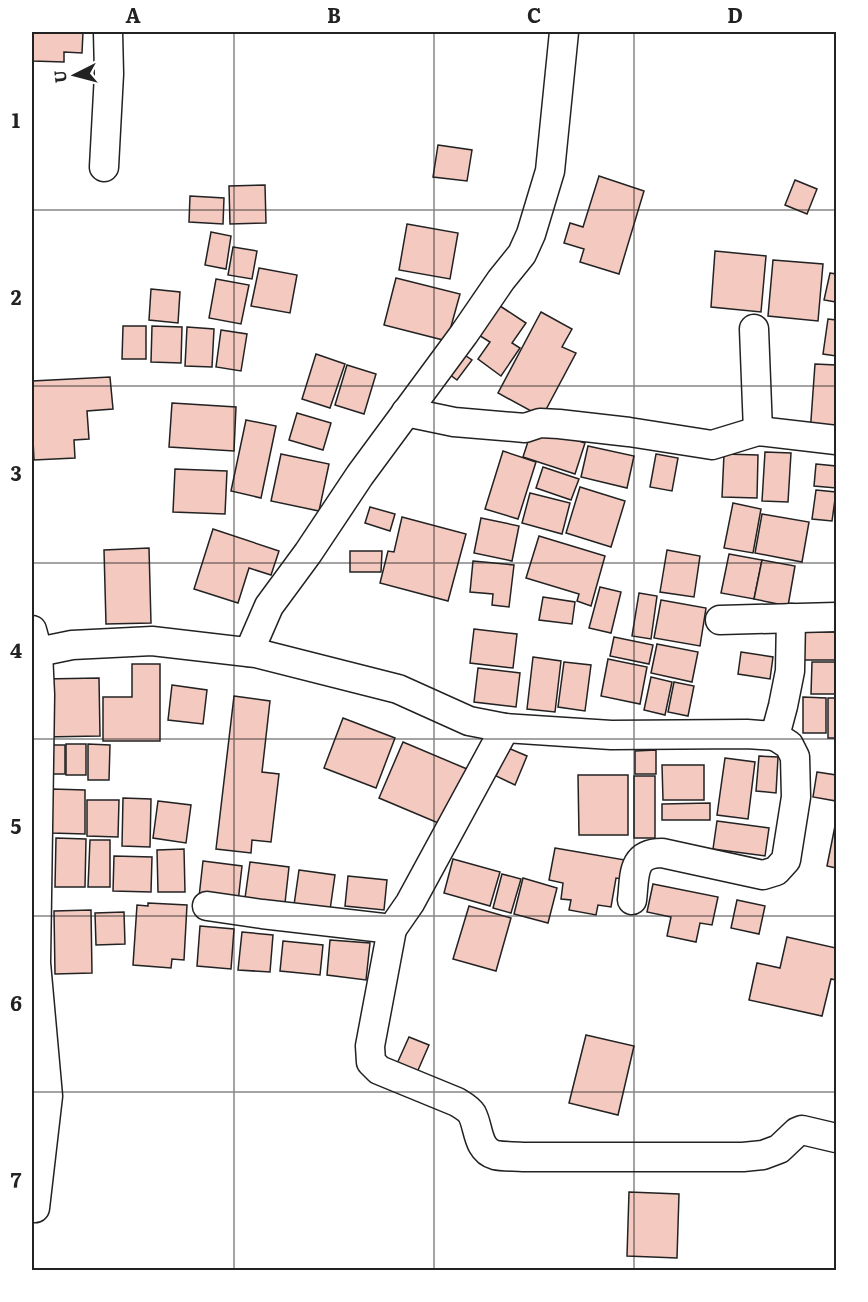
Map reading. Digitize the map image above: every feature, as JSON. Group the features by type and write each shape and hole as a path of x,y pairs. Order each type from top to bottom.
{"street":[{"path":"104,167 109,74 108,32"},
{"path":"249,652 269,606 360,475 522,254 531,234 550,171 564,32"},
{"path":"754,329 758,430"},
{"path":"406,412 454,422 525,428 540,423 559,424 712,445 758,430 837,440"},
{"path":"720,620 837,617"},
{"path":"775,736 790,671 791,618"},
{"path":"35,1208 48,1096 36,963 40,695 34,646 152,641 249,652 398,689 469,721 505,728 611,735 747,734 775,736 789,746 795,757 796,797 786,860 776,871 764,875 662,853 650,853 643,857 637,866 632,900"},
{"path":"505,728 410,903 392,929 370,1046 371,1062 379,1070 468,1109 472,1113 482,1144 488,1152 495,1155 743,1157 763,1155 779,1149 796,1132 802,1130 837,1138"},
{"path":"207,906 392,929"}],"building":[{"path":"32,32 83,32 82,53 64,52 64,62 32,61"},
{"path":"438,145 472,150 467,181 433,177"},
{"path":"599,176 644,191 619,274 580,262 584,249 564,243 570,223 583,227"},
{"path":"795,180 817,189 807,214 785,205"},
{"path":"265,185 266,223 230,224 229,186"},
{"path":"190,196 224,198 223,224 189,222"},
{"path":"407,224 458,233 450,279 399,270"},
{"path":"211,232 231,236 226,269 205,265"},
{"path":"233,247 257,251 252,279 228,275"},
{"path":"715,251 766,256 761,312 711,307"},
{"path":"773,260 823,264 818,321 768,316"},
{"path":"259,268 297,275 290,313 251,306"},
{"path":"830,273 836,274 836,302 824,300"},
{"path":"396,278 460,294 447,341 384,325"},
{"path":"216,279 249,285 241,324 209,318"},
{"path":"151,289 180,292 178,323 149,320"},
{"path":"497,304 526,323 512,343 520,348 501,376 478,359 490,342 477,334"},
{"path":"541,312 572,329 562,347 576,353 542,417 498,393"},
{"path":"828,319 836,320 836,356 823,354"},
{"path":"123,326 146,326 146,359 122,359"},
{"path":"152,326 182,327 181,363 151,362"},
{"path":"187,327 214,329 212,367 185,366"},
{"path":"221,330 247,334 241,371 216,367"},
{"path":"316,354 345,364 330,408 302,399"},
{"path":"463,354 472,360 457,380 449,374"},
{"path":"815,364 836,365 836,436 810,434"},
{"path":"347,365 376,374 364,414 335,405"},
{"path":"110,377 113,409 87,411 89,439 74,440 75,458 34,460 32,381"},
{"path":"172,403 236,407 234,451 169,447"},
{"path":"297,413 331,423 323,450 289,440"},
{"path":"246,420 276,426 261,498 231,491"},
{"path":"533,426 585,443 575,474 523,457"},
{"path":"588,446 634,456 627,488 581,477"},
{"path":"503,451 536,462 518,519 485,509"},
{"path":"765,452 791,453 788,502 762,501"},
{"path":"281,454 329,464 319,511 271,501"},
{"path":"656,454 678,458 672,491 650,487"},
{"path":"724,454 758,455 757,498 722,497"},
{"path":"816,464 836,466 836,488 814,486"},
{"path":"543,467 579,479 571,500 536,488"},
{"path":"175,469 227,471 225,514 173,512"},
{"path":"580,487 625,501 611,547 566,533"},
{"path":"816,490 836,492 832,521 812,519"},
{"path":"530,493 570,503 562,534 522,523"},
{"path":"733,503 761,509 753,553 724,548"},
{"path":"370,507 395,514 390,531 365,523"},
{"path":"762,514 809,522 802,562 755,553"},
{"path":"402,517 466,534 448,601 380,583 388,551 394,552"},
{"path":"481,518 519,526 512,561 474,553"},
{"path":"213,529 279,551 271,575 249,568 238,603 194,589"},
{"path":"539,536 605,556 591,606 577,601 579,594 526,578"},
{"path":"149,548 151,623 106,624 104,550"},
{"path":"667,550 700,556 694,597 660,592"},
{"path":"350,551 382,551 381,572 350,572"},
{"path":"729,554 762,560 754,599 721,593"},
{"path":"762,560 795,566 788,606 754,599"},
{"path":"473,561 514,565 509,607 492,605 493,594 470,592"},
{"path":"600,587 621,592 611,633 589,628"},
{"path":"639,593 657,596 651,639 632,636"},
{"path":"543,597 575,602 572,624 539,620"},
{"path":"661,600 706,608 700,646 654,638"},
{"path":"474,629 517,634 513,668 470,663"},
{"path":"804,632 836,632 836,660 804,660"},
{"path":"614,637 653,645 649,664 610,656"},
{"path":"657,644 698,652 692,682 651,673"},
{"path":"741,652 773,657 770,679 738,674"},
{"path":"533,657 561,661 555,712 527,709"},
{"path":"608,659 647,667 640,704 601,696"},
{"path":"564,662 591,665 585,711 558,707"},
{"path":"812,662 836,662 836,694 811,694"},
{"path":"132,664 160,664 160,741 103,741 103,697 132,697"},
{"path":"478,668 520,673 516,707 474,702"},
{"path":"651,677 672,682 665,715 644,710"},
{"path":"99,678 100,736 44,737 43,679"},
{"path":"674,682 694,686 688,716 668,712"},
{"path":"172,685 207,690 203,724 168,720"},
{"path":"234,696 270,701 262,772 279,774 271,842 252,840 251,853 216,849"},
{"path":"803,697 826,698 826,733 803,733"},
{"path":"828,698 836,698 836,738 828,738"},
{"path":"343,718 395,738 376,788 324,768"},
{"path":"403,742 467,769 443,825 379,798"},
{"path":"66,744 86,744 86,775 66,775"},
{"path":"88,744 110,745 109,780 88,780"},
{"path":"49,745 65,745 65,774 49,774"},
{"path":"508,748 527,756 515,785 496,776"},
{"path":"656,750 656,774 635,774 635,751"},
{"path":"759,756 778,757 776,793 756,791"},
{"path":"725,758 755,762 748,819 717,815"},
{"path":"662,765 704,765 704,800 663,800"},
{"path":"817,772 836,775 836,801 813,797"},
{"path":"578,775 628,775 628,835 579,835"},
{"path":"634,776 655,776 655,838 634,838"},
{"path":"52,789 85,790 85,834 51,833"},
{"path":"123,798 151,799 150,847 122,846"},
{"path":"87,800 119,800 118,837 87,836"},
{"path":"158,801 191,805 186,843 153,838"},
{"path":"710,803 710,820 662,820 662,804"},
{"path":"717,821 769,828 765,856 713,849"},
{"path":"836,821 836,868 827,866"},
{"path":"56,838 86,839 85,887 55,887"},
{"path":"90,840 110,840 110,887 88,887"},
{"path":"555,848 631,861 628,880 616,878 611,907 598,905 596,915 569,910 571,900 561,899 563,883 549,880"},
{"path":"184,849 185,892 158,892 157,850"},
{"path":"114,856 152,857 151,892 113,891"},
{"path":"453,859 500,872 490,906 444,893"},
{"path":"203,861 242,866 238,902 199,897"},
{"path":"250,862 289,867 285,903 245,898"},
{"path":"299,870 335,875 330,910 294,905"},
{"path":"502,874 521,879 511,913 493,908"},
{"path":"348,876 387,880 384,910 345,906"},
{"path":"523,878 557,888 548,923 514,914"},
{"path":"653,884 718,897 712,925 700,923 696,942 667,936 671,917 647,912"},
{"path":"737,900 765,906 759,934 731,928"},
{"path":"148,903 187,905 184,960 172,959 171,968 133,965 137,905 148,906"},
{"path":"469,906 511,918 496,971 453,959"},
{"path":"91,910 92,973 55,974 54,911"},
{"path":"124,912 125,944 96,945 95,913"},
{"path":"200,926 234,929 231,969 197,966"},
{"path":"242,932 273,935 270,972 238,970"},
{"path":"787,937 836,948 836,980 831,979 822,1016 749,1000 757,963 780,968"},
{"path":"330,940 370,943 366,980 327,975"},
{"path":"283,941 323,945 320,975 280,971"},
{"path":"586,1035 634,1046 618,1115 569,1103"},
{"path":"409,1037 429,1045 415,1077 395,1068"},
{"path":"629,1192 679,1194 677,1258 627,1256"}]}
